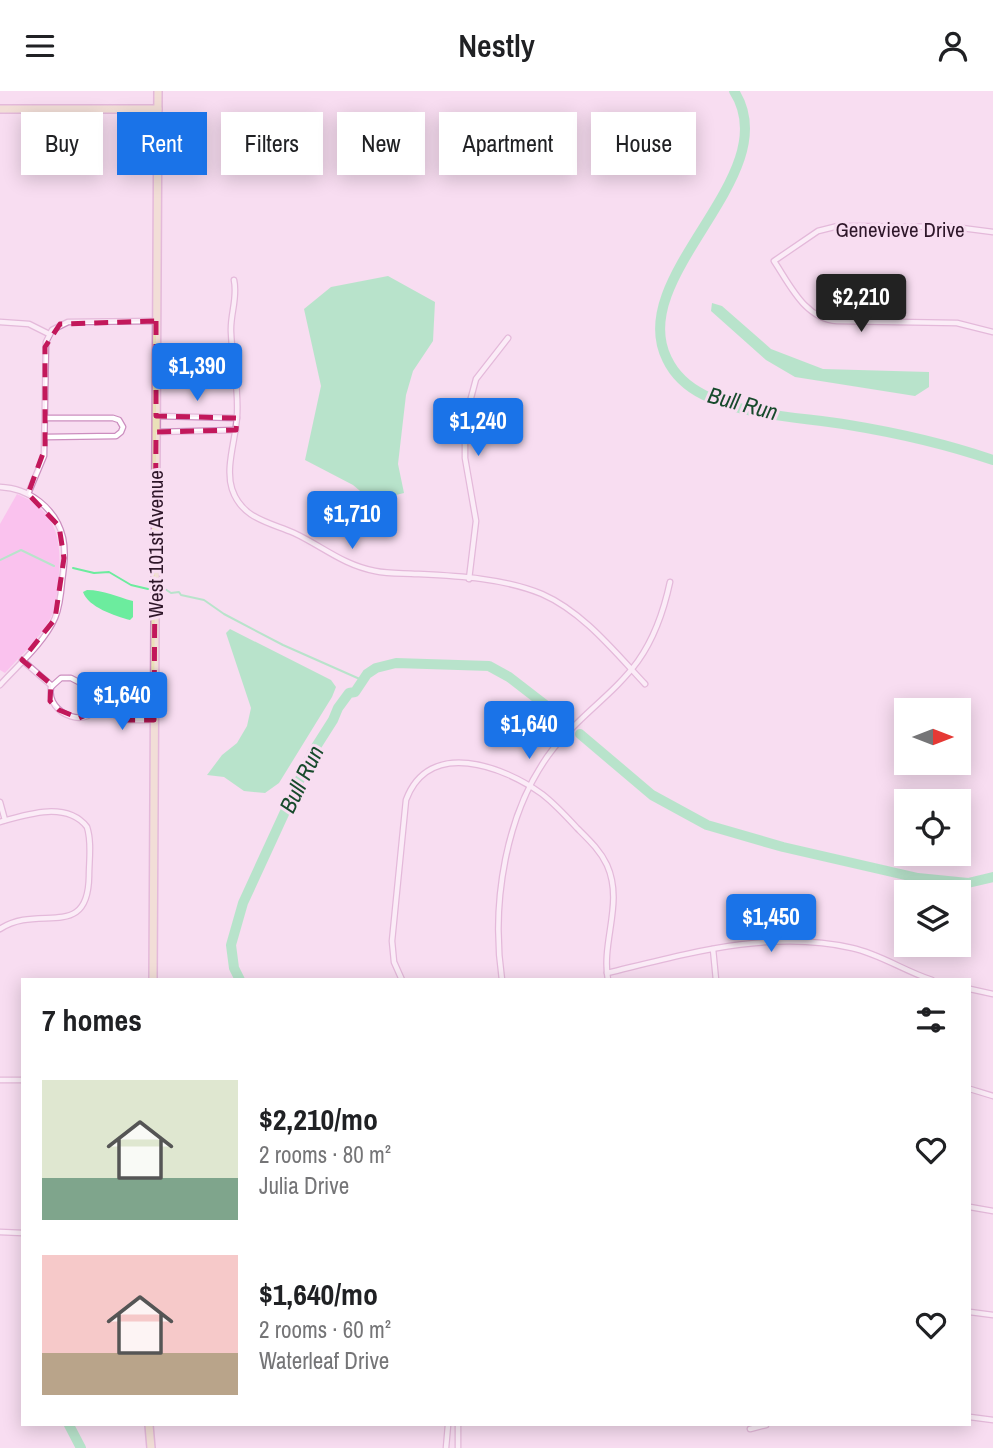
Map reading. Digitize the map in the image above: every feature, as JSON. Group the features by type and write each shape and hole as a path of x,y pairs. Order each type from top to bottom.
{"street":[{"name":"West 101st Avenue","path":"153,978 158,91"},
{"path":"0,109 158,109"},
{"name":"Genevieve Drive","path":"993,233 954,227 838,226 818,231 774,261 804,305 824,319 965,324 993,332"},
{"path":"234,280 236,292 231,331 237,379 237,418 230,468 231,486 239,503 255,518 297,534 341,561 369,570 512,584 552,599 582,619 645,684"},
{"path":"29,494 43,463 46,437 45,347 48,334 55,327 68,322 156,321"},
{"path":"0,322 24,322 48,334"},
{"path":"469,579 476,521 465,458 465,420 476,379 508,338"},
{"path":"156,416 237,418"},
{"path":"46,418 113,418 119,419 122,427 116,436 46,437"},
{"path":"156,432 236,430"},
{"path":"0,487 29,494 42,503 56,520 63,539 64,558 61,598 55,619 44,636 0,685"},
{"path":"502,978 498,946 502,884 512,836 530,786 553,748 631,670 654,635 670,582"},
{"path":"22,660 52,686"},
{"path":"65,678 89,686 97,694 97,708 90,716 81,718 59,710 51,701 52,686 65,678"},
{"path":"97,708 127,720 154,720"},
{"path":"401,978 394,962 392,941 404,810 414,784 431,769 459,762 503,774 530,786 551,802 593,843 607,864 614,893 606,957 608,978"},
{"path":"0,802 2,821 33,814 70,814 87,827 89,835 89,893 83,907 73,916 27,918 0,929"},
{"path":"607,973 713,949 778,941 834,944 874,954 928,978"},
{"path":"713,949 716,978"},
{"path":"971,989 993,994"},
{"path":"0,1080 21,1080"},
{"path":"971,1090 993,1096"},
{"path":"971,1207 993,1211"},
{"path":"0,1232 21,1233"},
{"path":"971,1313 993,1315"},
{"path":"971,1416 993,1420"},
{"path":"149,1426 150,1448"},
{"path":"446,1448 448,1426"},
{"path":"458,1426 458,1448"},
{"path":"750,1429 762,1426"}],"highlighted area":[{"path":"156,321 156,416 237,418 236,430 156,432 154,720 127,720 99,709 79,718 59,710 50,701 51,684 22,660 55,619 64,558 59,526 28,494 45,448 45,347 60,324"}],"shaded area":[{"path":"388,276 435,302 433,341 413,371 406,395 398,464 404,493 372,501 353,485 305,460 321,386 304,309 331,287"},
{"path":"712,303 722,306 771,349 823,369 929,372 929,387 915,396 795,377 766,360 711,311"},
{"path":"17,494 41,509 55,529 59,568 56,602 46,627 5,673 0,670 0,524"},
{"path":"83,592 105,592 133,601 133,617 130,620 96,606"},
{"path":"230,629 331,680 336,687 279,783 265,793 244,791 224,777 207,775 222,755 237,743 247,726 251,708 226,633"}],"waterway":[{"name":"Bull Run","path":"734,91 745,123 740,157 725,191 667,293 660,327 667,359 674,371 698,392 739,408 886,432 993,460"},
{"path":"0,560 21,550 54,566"},
{"path":"73,568 94,573 109,572 131,585 148,589"},
{"path":"161,590 179,592 181,595 204,600 224,614 283,645 362,680"},
{"name":"Bull Run","path":"239,978 234,968 231,945 243,903 312,753 338,708 349,693 355,692 367,674 376,668 396,663 489,666 509,677 566,721"},
{"name":"Bull Run","path":"580,734 652,795 707,825 783,847 918,878 968,883 993,877"},
{"name":"Bull Run","path":"70,1426 81,1448"}]}
